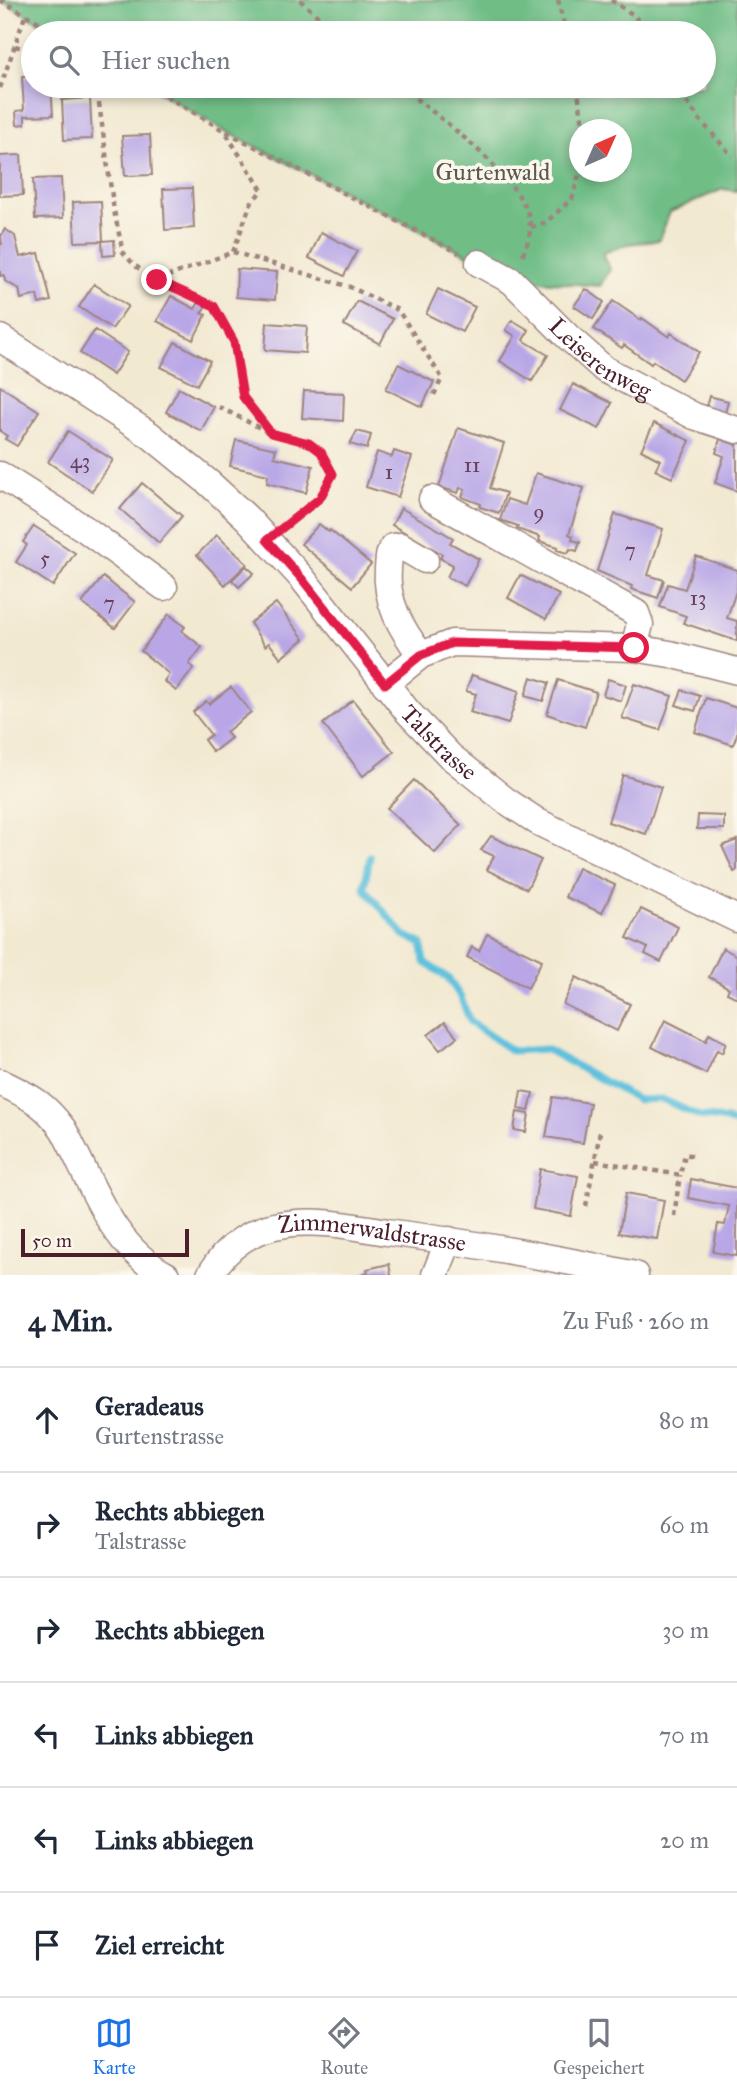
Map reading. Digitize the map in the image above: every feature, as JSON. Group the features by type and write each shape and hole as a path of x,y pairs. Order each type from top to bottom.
{"street":[{"name":"Leiserenweg","path":"479,263 512,281 604,369 694,416 737,430"},
{"name":"Talstrasse","path":"0,338 150,435 209,483 302,579 385,684 450,756 505,800 538,822 737,919"},
{"path":"0,475 85,529 164,587"},
{"path":"432,499 636,613 640,624 634,648"},
{"path":"421,655 392,606 387,592 387,578 389,552 393,547 401,546 425,560"},
{"path":"385,684 421,655 452,643 634,648 737,671"},
{"path":"0,1082 39,1102 52,1113 67,1136 121,1239 144,1261 166,1275"},
{"name":"Zimmerwaldstrasse","path":"210,1275 216,1264 246,1236 288,1223 319,1222 449,1240 635,1275"},
{"path":"435,1275 449,1240"}],"path":[{"path":"0,0 35,21"},
{"path":"300,0 323,21"},
{"path":"558,0 563,21"},
{"path":"611,0 635,16 638,21"},
{"path":"23,21 25,16"},
{"path":"0,88 21,28"},
{"path":"15,46 21,48"},
{"path":"98,98 114,211 123,252 134,265 157,280 214,306 234,342 243,397 271,433"},
{"path":"169,98 223,130 479,263"},
{"path":"414,98 482,154 519,195 531,227 512,281"},
{"path":"579,98 582,119"},
{"path":"683,98 732,156"},
{"path":"223,130 262,190 251,203 233,252"},
{"path":"531,227 545,223 572,199 576,182"},
{"path":"157,280 233,252 350,288 398,310 442,378 434,395"},
{"path":"219,407 271,433 309,443 321,452 333,474 320,498 267,540"},
{"path":"586,1206 600,1132"},
{"path":"674,1216 685,1154 695,1156"},
{"path":"595,1161 680,1175"}],"green space":[{"name":"Gurtenwald","path":"0,0 737,0 737,191 723,189 670,212 659,240 628,244 603,253 610,269 600,286 515,279 223,130 169,98 716,98 716,21 37,21"}],"building":[{"path":"23,98 52,98 53,115 25,116 25,124 17,125 16,111 24,110"},
{"path":"90,98 92,139 64,140 62,100"},
{"path":"150,135 152,175 125,176 122,136"},
{"path":"21,155 23,195 0,196 0,156"},
{"path":"61,178 63,218 35,219 33,179"},
{"path":"192,188 194,228 165,230 163,189"},
{"path":"101,201 103,241 75,242 73,202"},
{"path":"5,229 15,236 20,257 39,253 51,301 39,304 37,295 21,299 19,289 5,281 4,275 0,276 0,244"},
{"path":"321,232 357,251 344,276 309,258"},
{"path":"114,240 115,255 103,256 102,241"},
{"path":"237,269 277,272 275,300 236,297"},
{"path":"94,284 128,306 112,329 79,307"},
{"path":"438,289 475,307 462,332 426,314"},
{"path":"586,289 604,302 593,319 574,306"},
{"path":"171,296 195,309 199,302 206,305 202,313 206,315 193,340 157,321"},
{"path":"357,301 393,319 380,344 344,325"},
{"path":"613,301 669,337 671,333 699,352 681,380 624,345 622,348 594,329"},
{"path":"512,320 529,330 523,340 548,355 532,381 500,361 515,336 506,330"},
{"path":"267,323 307,326 305,353 265,350"},
{"path":"95,330 128,352 113,375 80,353"},
{"path":"175,342 210,361 197,385 161,367"},
{"path":"398,364 434,382 422,407 386,389"},
{"path":"573,384 612,403 599,429 560,410"},
{"path":"0,386 39,411 17,446 5,439 7,436 0,431"},
{"path":"179,388 214,407 201,431 166,412"},
{"path":"304,391 344,393 343,421 302,418"},
{"path":"709,396 728,401 725,413 706,408"},
{"path":"654,423 690,441 672,478 655,470 660,460 641,450"},
{"path":"458,428 504,443 490,488 506,493 499,513 462,497 465,489 460,488 458,493 439,487"},
{"path":"68,431 113,460 92,491 48,462"},
{"path":"357,431 371,435 367,449 350,444"},
{"path":"720,439 737,445 737,491 715,483 724,456 716,453"},
{"path":"236,440 276,449 274,457 313,466 306,493 267,483 268,475 230,466"},
{"path":"394,451 412,457 398,497 366,487 377,452 392,457"},
{"path":"536,473 584,488 569,534 573,536 572,540 580,542 577,551 570,549 568,553 557,550 558,547 539,541 540,537 500,520 507,499 525,505"},
{"path":"142,483 182,516 159,543 120,509"},
{"path":"401,508 453,538 450,543 479,559 465,586 447,577 453,565 440,558 442,554 392,525"},
{"path":"615,514 663,529 648,575 664,580 658,598 631,589 632,586 597,571"},
{"path":"319,524 371,564 352,587 301,544"},
{"path":"34,526 75,553 53,586 16,562 27,545 23,542"},
{"path":"217,535 247,564 225,585 197,555"},
{"path":"696,556 737,570 737,588 727,618 737,621 737,641 683,623 686,616 660,607 668,584 685,589"},
{"path":"246,566 254,573 239,587 232,580"},
{"path":"520,575 559,595 546,619 508,598"},
{"path":"103,577 135,602 115,628 82,603"},
{"path":"276,603 304,639 281,658 269,643 265,646 250,623"},
{"path":"169,614 185,627 182,631 202,647 189,664 194,668 176,691 164,681 169,674 141,651"},
{"path":"472,675 519,691 508,724 470,712 476,694 466,691"},
{"path":"531,677 549,683 543,701 525,696"},
{"path":"608,679 626,685 621,701 603,695"},
{"path":"558,680 596,692 585,727 547,714"},
{"path":"634,684 672,696 660,730 622,718"},
{"path":"231,687 251,712 226,732 231,738 213,752 204,740 211,735 193,712 206,701 209,704"},
{"path":"682,690 700,696 695,711 676,705"},
{"path":"706,698 737,708 737,734 733,745 695,732"},
{"path":"353,700 394,752 363,776 323,724"},
{"path":"623,775 661,787 646,834 608,822"},
{"path":"414,780 461,825 435,853 387,808"},
{"path":"698,815 724,816 724,829 697,829"},
{"path":"491,836 541,860 527,889 487,870 494,856 481,850"},
{"path":"737,840 737,870 734,872 722,846"},
{"path":"578,868 615,885 602,913 565,897"},
{"path":"641,909 678,927 661,962 645,954 648,948 627,938"},
{"path":"487,934 542,960 528,988 467,957 472,947 479,951"},
{"path":"723,948 737,956 737,998 727,993 729,988 709,977"},
{"path":"576,977 630,1004 617,1031 563,1004"},
{"path":"665,1020 706,1041 709,1034 726,1043 722,1053 717,1050 706,1074 652,1047"},
{"path":"445,1022 457,1037 440,1050 428,1035"},
{"path":"521,1091 533,1093 529,1111 518,1109"},
{"path":"553,1097 590,1103 583,1143 546,1137"},
{"path":"517,1112 529,1114 526,1132 514,1130"},
{"path":"540,1169 578,1176 571,1216 533,1209"},
{"path":"691,1179 737,1188 737,1256 713,1252 718,1224 725,1225 729,1206 688,1198"},
{"path":"626,1193 664,1200 657,1239 619,1233"},
{"path":"389,1264 391,1275 360,1275 368,1272 367,1269"}],"waterway":[{"path":"370,857 364,888 404,935 422,944 424,962 448,978 461,998 470,1022 512,1051 546,1049 638,1100 662,1099 699,1116 727,1120 737,1125"}],"route":[{"path":"157,280 214,306 234,342 243,397 271,433 309,443 321,452 333,474 320,498 267,540 302,579 385,684 421,655 452,643 634,648"}]}
